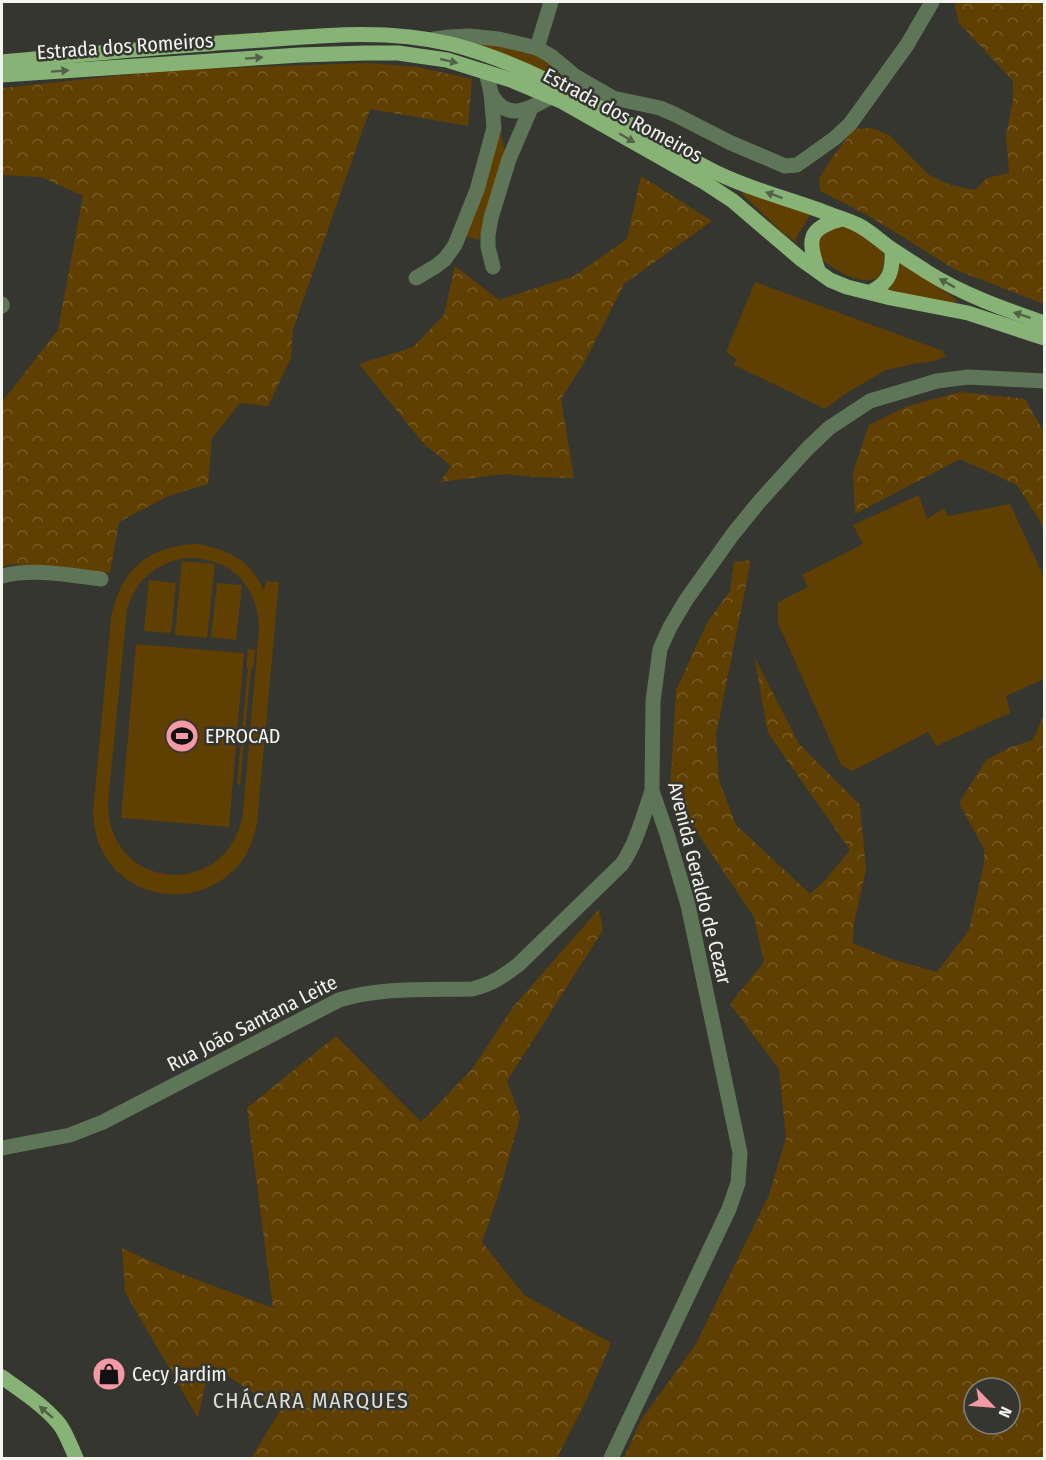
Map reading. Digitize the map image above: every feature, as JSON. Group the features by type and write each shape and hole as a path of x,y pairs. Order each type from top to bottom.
{"main road":[{"name":"Estrada dos Romeiros","path":"2,62 178,45 364,34 429,40 481,53 546,80 734,181 858,225 892,250 956,288 999,308 1044,323"},
{"name":"Estrada dos Romeiros","path":"2,75 365,53 398,53 447,60 551,97 704,182 733,201 802,260 830,280 847,287 891,298 968,313 1044,338"},
{"path":"818,270 813,255 812,237 821,226 842,219"},
{"path":"871,292 881,287 886,281 893,262 892,250"},
{"path":"2,1377 60,1425 76,1458"}],"street":[{"path":"537,48 551,2"},
{"path":"429,40 469,36 499,39 537,48 551,56 575,76 613,98 660,108 731,143 785,166 797,165 835,138 850,124 907,45 932,2"},
{"path":"416,278 445,259 455,245 477,190 494,128 491,93 486,72"},
{"path":"491,93 495,101 503,108 512,111 531,108 551,97"},
{"path":"613,98 622,120"},
{"path":"493,267 488,247 491,218 509,159 531,108"},
{"name":"Avenida Geraldo de Cezar","path":"611,1458 729,1209 738,1183 740,1153 688,905 652,791 653,701 660,649 686,600 738,528 807,449 830,428 870,401 937,381 968,377 1044,381"},
{"path":"2,576 42,572 101,579"},
{"name":"Rua João Santana Leite","path":"2,1148 70,1135 103,1122 339,1000 375,992 472,989 487,985 504,976 622,864 637,836 652,791"}],"green space":[{"path":"956,2 1044,2 1044,304 954,269 869,216 820,191 819,179 854,129 872,128 889,135 929,175 950,185 975,190 987,178 1009,173 1006,134 1013,100 1013,81 959,23"},
{"path":"492,40 541,55 583,87 590,96 511,56 468,43"},
{"path":"367,63 417,67 472,79 468,126 370,109 293,329 291,358 268,406 240,403 212,438 208,484 168,496 119,522 110,573 12,564 2,567 2,402 58,330 83,196 41,177 2,175 2,88 171,70"},
{"path":"500,130 505,152 479,240 464,236"},
{"path":"641,176 712,221 624,284 585,361 561,399 574,478 505,474 440,482 451,466 423,443 359,364 413,347 444,315 455,266 499,300 574,276 627,239"},
{"path":"741,190 811,213 796,238 797,243 783,233 743,195"},
{"path":"842,225 861,233 882,249 884,266 879,277 870,280 856,279 819,257 820,231"},
{"path":"898,259 957,301 950,303 887,292"},
{"path":"755,282 943,351 946,356 935,361 886,370 848,392 825,409 734,365 736,359 726,352"},
{"path":"960,392 1025,399 1044,432 1044,532 1041,523 1017,485 960,459 855,514 853,472 869,425 908,406"},
{"path":"919,495 927,519 944,508 948,516 1010,504 1044,577 1044,679 1006,696 1010,713 936,746 928,732 852,771 841,765 778,623 778,602 808,587 802,575 863,544 853,525"},
{"path":"198,544 238,558 253,572 264,591 266,581 279,582 257,824 254,836 240,863 220,882 201,890 181,894 161,893 141,888 124,877 110,863 99,844 93,813 111,618 116,601 122,586 140,563 151,555 180,546","holes":["185,558 201,559 229,569 239,577 248,588 258,614 259,630 243,813 233,842 216,861 194,872 170,875 147,869 127,855 113,833 108,803 127,609 136,589 156,569"]},
{"path":"751,560 716,735 719,780 736,825 810,894 850,850 768,733 754,656 799,744 860,805 866,869 854,923 853,943 888,958 937,972 969,930 984,864 984,849 959,803 986,760 1011,747 1033,740 1044,714 1044,1458 624,1458 641,1420 696,1344 769,1195 786,1138 779,1069 730,1004 764,962 754,917 670,792 676,690 708,621 730,591 734,562"},
{"path":"182,561 215,564 207,638 175,635"},
{"path":"149,580 176,583 171,633 144,631"},
{"path":"217,583 242,585 236,640 211,637"},
{"name":"EPROCAD","path":"136,644 244,653 229,827 121,818"},
{"path":"248,649 255,650 251,669 240,785 237,784"},
{"path":"599,909 603,930 507,1081 520,1117 500,1190 482,1242 524,1295 611,1343 587,1399 557,1458 251,1458 280,1411 210,1364 198,1418 125,1292 122,1248 163,1267 273,1308 247,1108 336,1036 421,1122 473,1068 513,1007"}],"place":[{"name":"EPROCAD","path":"182,736"},
{"name":"Cecy Jardim","path":"109,1374"}],"district":[{"name":"CHÁCARA MARQUES","path":"311,1400"}]}
